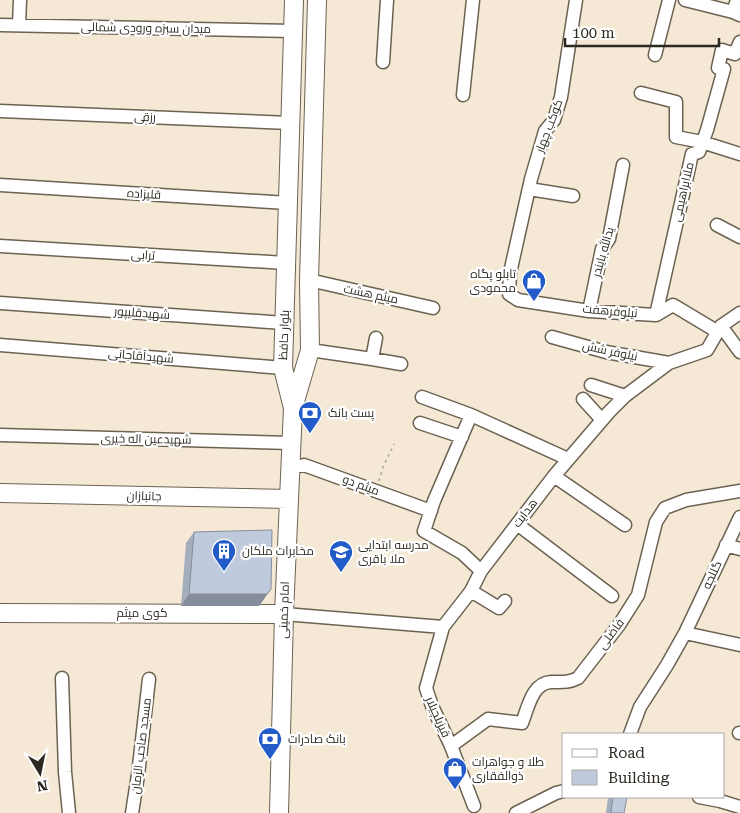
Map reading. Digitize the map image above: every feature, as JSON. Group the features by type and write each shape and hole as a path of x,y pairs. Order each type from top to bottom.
{"main road":[{"name":"بلوار حافظ","path":"293,408 283,368 294,0"},
{"name":"بلوار حافظ","path":"293,408 310,350 309,280 317,0"},
{"name":"امام خمینی","path":"279,813 284,614 293,408"},
{"name":"جانبازان","path":"0,493 289,498"},
{"name":"کوی میثم","path":"0,613 284,614"}],"street":[{"path":"19,25 20,0"},
{"path":"382,62 387,0"},
{"path":"463,95 473,0"},
{"name":"کوکب چهار","path":"509,279 529,189 545,131 554,120 561,96 576,0"},
{"path":"655,54 669,0"},
{"path":"685,0 737,9"},
{"name":"میدان سبزه ورودی شمالی","path":"0,25 293,31"},
{"name":"ملاابراهیمی","path":"656,315 692,154 699,152 724,69 718,68 722,50 734,54 740,42"},
{"path":"641,93 676,102 676,137 702,142 740,154"},
{"name":"رزقی","path":"0,111 290,123"},
{"name":"یدالله بایندر","path":"589,311 602,249 609,239 623,165"},
{"name":"قلیزاده","path":"0,185 288,203"},
{"path":"529,189 572,196"},
{"path":"717,225 740,236"},
{"name":"ترابی","path":"0,246 286,264"},
{"name":"نیلوفرهفت","path":"509,279 509,294 518,300 589,311 656,315 673,305 720,329"},
{"name":"میثم هشت","path":"309,280 433,308"},
{"name":"شهیدقلیپور","path":"0,303 284,323"},
{"name":"هدایت","path":"443,627 471,591 481,571 517,524 554,476 602,420 625,396 668,363 707,350 720,329 740,313"},
{"path":"720,329 740,352"},
{"name":"نیلوفر شش","path":"552,337 606,352 668,363"},
{"path":"372,359 376,338"},
{"name":"شهیدآقاجانی","path":"0,345 283,368"},
{"path":"310,350 401,364"},
{"path":"591,385 625,396"},
{"path":"422,397 471,415 568,459"},
{"path":"583,399 602,420"},
{"path":"471,415 444,477 424,531 462,553 481,571"},
{"path":"420,423 462,437"},
{"name":"شهیدعین اله خیری","path":"0,435 291,443"},
{"name":"میثم دو","path":"290,468 304,465 431,511"},
{"path":"554,476 625,525"},
{"name":"فاضلی","path":"451,746 488,719 522,722 533,694 538,687 548,682 569,682 578,678 619,625 638,595 656,522 664,508 686,500 740,491"},
{"name":"گللجه","path":"630,733 640,707 685,633 740,517"},
{"path":"517,524 612,596"},
{"path":"726,545 740,549"},
{"path":"471,591 499,608 505,601"},
{"path":"284,614 443,627"},
{"name":"قیزیلچیلار","path":"443,627 426,688 432,706 451,746 474,811"},
{"path":"685,633 740,645"},
{"path":"62,678 65,772 69,813"},
{"name":"مسجد صاحب الزمان","path":"132,813 149,679"},
{"path":"516,813 562,791"},
{"path":"704,798 740,807"}],"path":[{"path":"376,491 383,467 394,444"}],"building":[{"name":"مخابرات ملکان","path":"272,530 271,589 267,594 189,594 194,532"},
{"path":"613,798 627,798 624,813 611,813"}],"place":[{"name":"تابلو پگاه محمودی","path":"534,302"},
{"name":"پست بانک","path":"310,434"},
{"name":"مخابرات ملکان","path":"224,572"},
{"name":"مدرسه ابتدایی ملا باقری","path":"341,573"},
{"name":"بانک صادرات","path":"270,760"},
{"name":"طلا و جواهرات ذوالفقاری","path":"455,790"}]}
